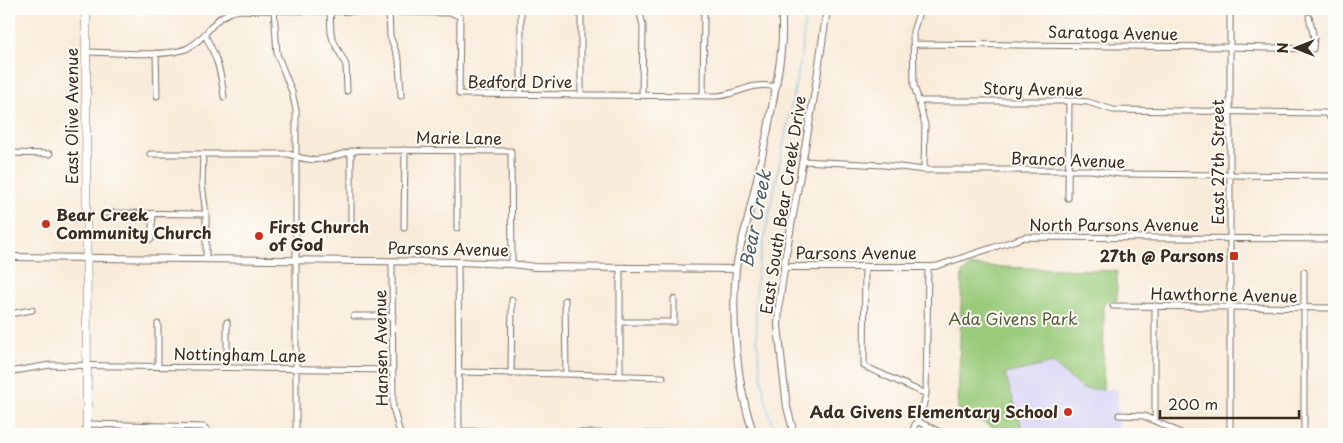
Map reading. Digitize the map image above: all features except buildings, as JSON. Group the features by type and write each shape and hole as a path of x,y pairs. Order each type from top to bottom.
{"main road":[{"name":"East Olive Avenue","path":"86,9 87,434"}],"street":[{"path":"274,9 278,54 292,92 296,110 296,434"},
{"path":"521,9 521,94"},
{"path":"581,9 581,95"},
{"path":"639,9 643,26 642,95"},
{"path":"754,434 744,401 738,362 735,294 736,269 769,129 782,32 781,9"},
{"name":"East South Bear Creek Drive","path":"794,434 787,407 778,325 784,267 827,9"},
{"path":"920,9 914,26 914,85 924,126 924,170"},
{"name":"East 27th Street","path":"1230,9 1230,434"},
{"name":"Bedford Drive","path":"86,52 156,53 177,51 186,48 205,35 217,19 240,10 453,13 460,17 459,94 703,96 726,95 755,85 776,87"},
{"path":"389,11 390,36 399,60 401,96"},
{"path":"703,96 704,11"},
{"path":"330,12 333,40 346,64 347,90"},
{"name":"Saratoga Avenue","path":"913,44 1313,49 1314,38 1309,17"},
{"path":"205,35 215,53 221,72 224,97"},
{"path":"156,53 157,96"},
{"name":"Story Avenue","path":"918,101 1070,101 1088,102 1113,110 1230,110 1326,113 1334,126"},
{"path":"1068,198 1070,101"},
{"path":"404,228 405,150"},
{"path":"351,151 351,227"},
{"name":"Marie Lane","path":"150,154 289,154 304,160 326,159 351,151 511,151 512,264"},
{"path":"457,151 458,228"},
{"path":"9,153 50,154"},
{"path":"203,154 202,184 206,214 206,259"},
{"name":"Branco Avenue","path":"802,161 884,165 924,170 1090,170 1121,174 1334,176"},
{"path":"106,213 206,214"},
{"path":"152,214 152,239"},
{"name":"North Parsons Avenue","path":"928,267 937,266 1025,237 1334,239"},
{"name":"Parsons Avenue","path":"9,257 86,256 458,262 512,264 535,267 736,269"},
{"name":"Hansen Avenue","path":"392,261 393,407 400,434"},
{"path":"458,262 459,433 662,434"},
{"path":"865,266 864,366 926,394"},
{"name":"Parsons Avenue","path":"784,267 928,267"},
{"path":"911,434 923,408 926,394 928,267"},
{"path":"620,268 620,376"},
{"path":"1304,272 1304,434"},
{"path":"620,322 674,322 674,299"},
{"path":"512,300 512,374"},
{"path":"565,300 566,374"},
{"name":"Hawthorne Avenue","path":"1114,306 1334,308"},
{"path":"1155,306 1156,421"},
{"path":"9,314 32,310"},
{"path":"354,316 393,316"},
{"path":"227,322 227,367"},
{"path":"158,324 158,366"},
{"name":"Nottingham Lane","path":"9,372 50,365 393,370"},
{"path":"458,372 663,377"},
{"path":"1119,415 1144,416 1183,434"},
{"path":"917,421 944,434"},
{"path":"87,424 204,427 209,434"},
{"path":"148,425 148,434"}],"shaded area":[{"name":"Ada Givens Elementary School","path":"1053,363 1082,389 1118,389 1119,434 1024,434 1005,374"}],"green space":[{"name":"Ada Givens Park","path":"971,266 1117,271 1117,300 1104,302 1103,389 1082,389 1053,363 1005,374 1024,434 1005,434 958,409 962,273"}],"waterway":[{"name":"Bear Creek","path":"776,434 767,407 760,367 756,320 757,274 801,58 806,9"}],"place":[{"name":"Bear Creek Community Church","path":"46,224"},
{"name":"First Church of God","path":"259,236"},
{"name":"27th @ Parsons","path":"1234,256"},
{"name":"Ada Givens Elementary School","path":"1068,412"}]}
